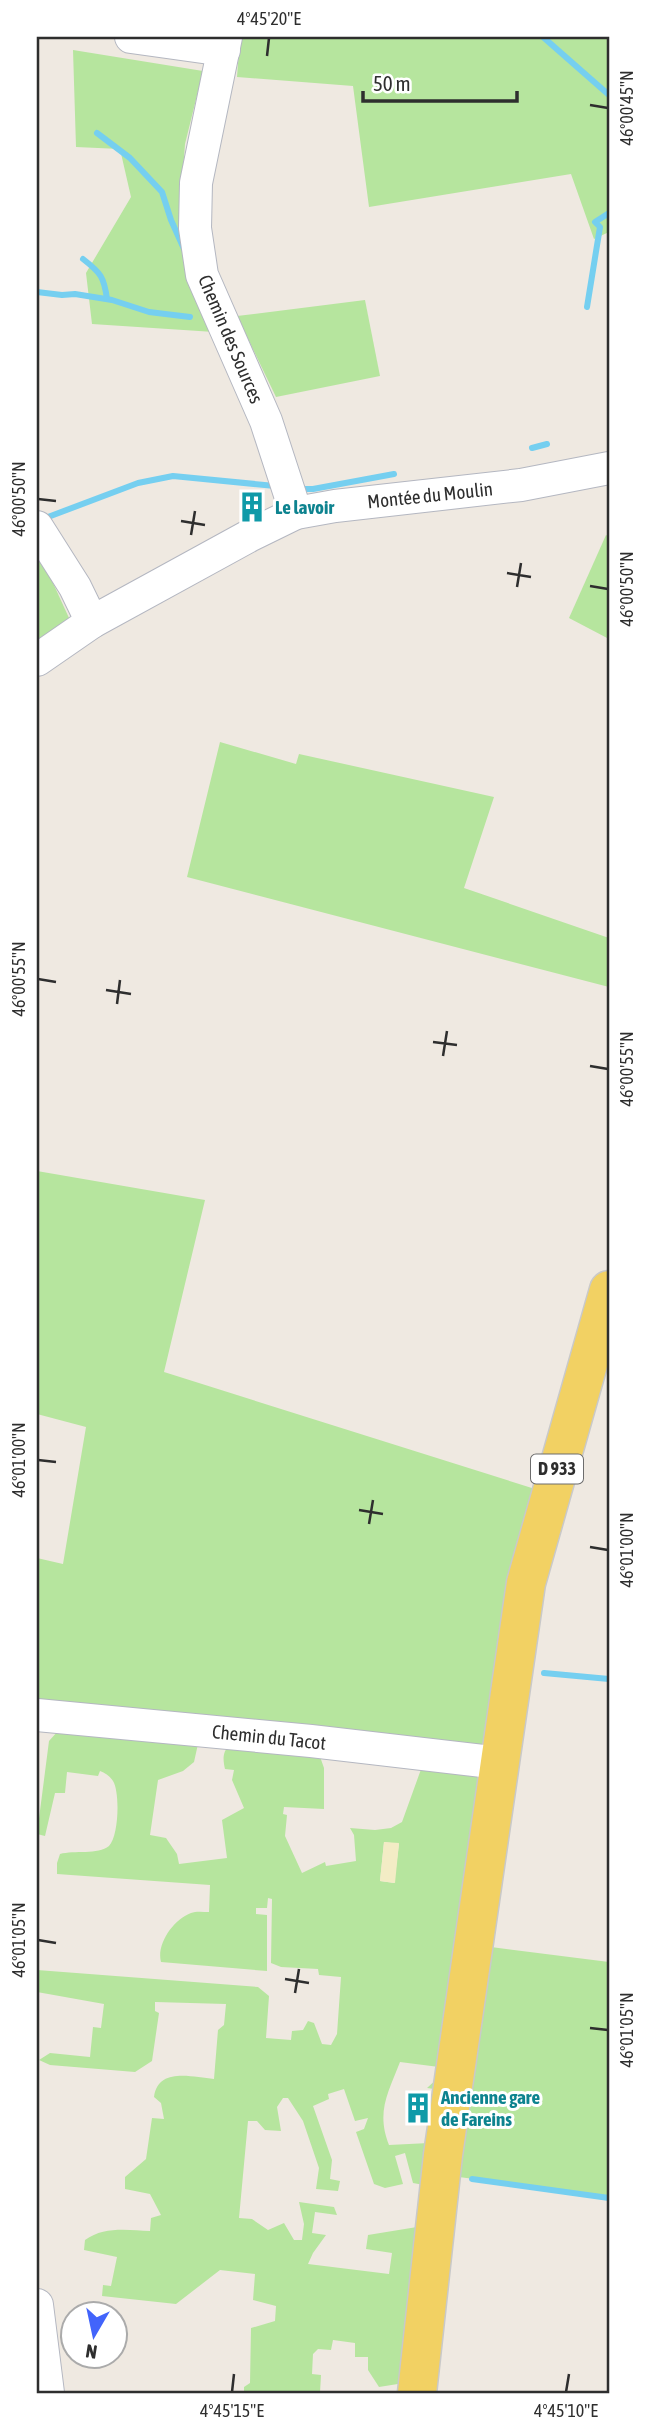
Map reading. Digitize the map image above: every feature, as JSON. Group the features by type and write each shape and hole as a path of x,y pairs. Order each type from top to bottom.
{"main road":[{"name":"D 933","path":"417,2393 443,2155 526,1583 609,1290"}],"street":[{"path":"131,37 225,43"},
{"name":"Chemin des Sources","path":"225,43 196,183 195,228 202,275 266,421 296,513"},
{"name":"Montée du Moulin","path":"37,660 92,622 296,513 348,504 521,485 609,468"},
{"path":"37,527 75,587 92,622"},
{"name":"Chemin du Tacot","path":"37,1714 322,1742 500,1763"},
{"path":"37,2305 48,2393"}],"green space":[{"path":"240,37 609,37 609,232 594,239 571,174 369,207 353,86 237,77"},
{"path":"73,50 203,71 185,144 179,227 190,271 214,332 92,324 86,273 131,197 120,149 76,147"},
{"path":"365,300 380,376 276,397 237,316"},
{"path":"606,535 609,537 609,639 569,618"},
{"path":"37,554 43,561 69,618 37,644"},
{"path":"220,742 296,764 299,754 494,797 464,888 609,938 609,987 187,877"},
{"path":"37,1171 205,1200 164,1372 535,1489 485,1747 351,1730 37,1704 37,1558 63,1564 86,1427 37,1414"},
{"path":"58,1731 198,1744 194,1762 183,1771 158,1780 150,1835 166,1838 177,1854 179,1864 227,1858 222,1820 244,1808 232,1780 234,1770 225,1769 224,1766 227,1747 230,1745 318,1751 324,1768 324,1809 284,1807 283,1814 287,1815 285,1836 302,1873 325,1862 326,1866 356,1861 354,1835 350,1828 375,1830 391,1828 402,1822 424,1761 482,1769 487,1779 447,2075 444,2083 434,2089 427,2088 438,2078 439,2067 400,2062 385,2103 385,2133 389,2145 429,2143 424,2185 413,2183 405,2153 395,2156 403,2184 385,2188 374,2184 356,2132 364,2129 368,2118 355,2121 344,2089 328,2094 329,2099 313,2106 332,2160 330,2179 340,2181 338,2191 316,2189 319,2168 303,2121 288,2098 283,2098 277,2107 281,2131 265,2130 257,2121 248,2121 239,2218 252,2219 268,2230 284,2223 294,2240 302,2240 304,2224 299,2202 334,2207 337,2215 315,2212 312,2233 326,2235 308,2264 389,2274 392,2253 366,2249 368,2235 417,2227 422,2230 404,2383 379,2387 368,2370 368,2357 355,2357 355,2343 333,2340 331,2350 318,2349 313,2354 312,2374 321,2375 320,2393 244,2393 244,2387 250,2383 251,2328 275,2321 276,2306 253,2300 255,2274 220,2270 176,2304 102,2296 103,2285 111,2286 117,2257 84,2250 85,2240 108,2231 150,2231 151,2218 161,2215 150,2194 125,2189 125,2177 146,2159 152,2118 164,2119 161,2103 154,2097 162,2081 177,2076 214,2079 218,2030 224,2025 226,2004 155,2002 155,2011 159,2013 152,2061 135,2072 50,2065 39,2060 50,2053 90,2057 93,2027 101,2028 104,2004 37,1992 37,1970 258,1987 269,1996 266,2038 291,2040 292,2031 303,2030 308,2021 314,2023 322,2044 331,2045 337,2034 341,1977 319,1975 318,1969 281,1967 271,1963 272,1899 268,1898 267,1908 256,1908 256,1914 267,1915 267,1971 161,1962 161,1948 173,1926 191,1913 209,1912 210,1885 57,1874 60,1854 99,1850 109,1846 117,1824 117,1804 115,1787 106,1774 100,1771 98,1776 67,1772 65,1793 55,1793 45,1836 37,1834 49,1741","holes":["384,1842 399,1844 394,1883 380,1881"]},
{"path":"491,1947 609,1962 609,2197 459,2177"}],"sand":[{"path":"384,1842 399,1843 395,1883 380,1881"}],"waterway":[{"path":"543,37 609,95"},
{"path":"97,133 130,158 162,192 184,249"},
{"path":"587,307 600,227 595,222 609,213"},
{"path":"83,259 101,276 107,299"},
{"path":"37,292 112,300 149,312 190,317"},
{"path":"532,448 547,444"},
{"path":"301,486 304,489 313,489 394,474"},
{"path":"48,517 138,483 173,476 275,484"},
{"path":"544,1673 609,1679"},
{"path":"472,2179 609,2198"}],"place":[{"name":"Le lavoir","path":"252,507"},
{"name":"Ancienne gare de Fareins","path":"418,2108"}]}
